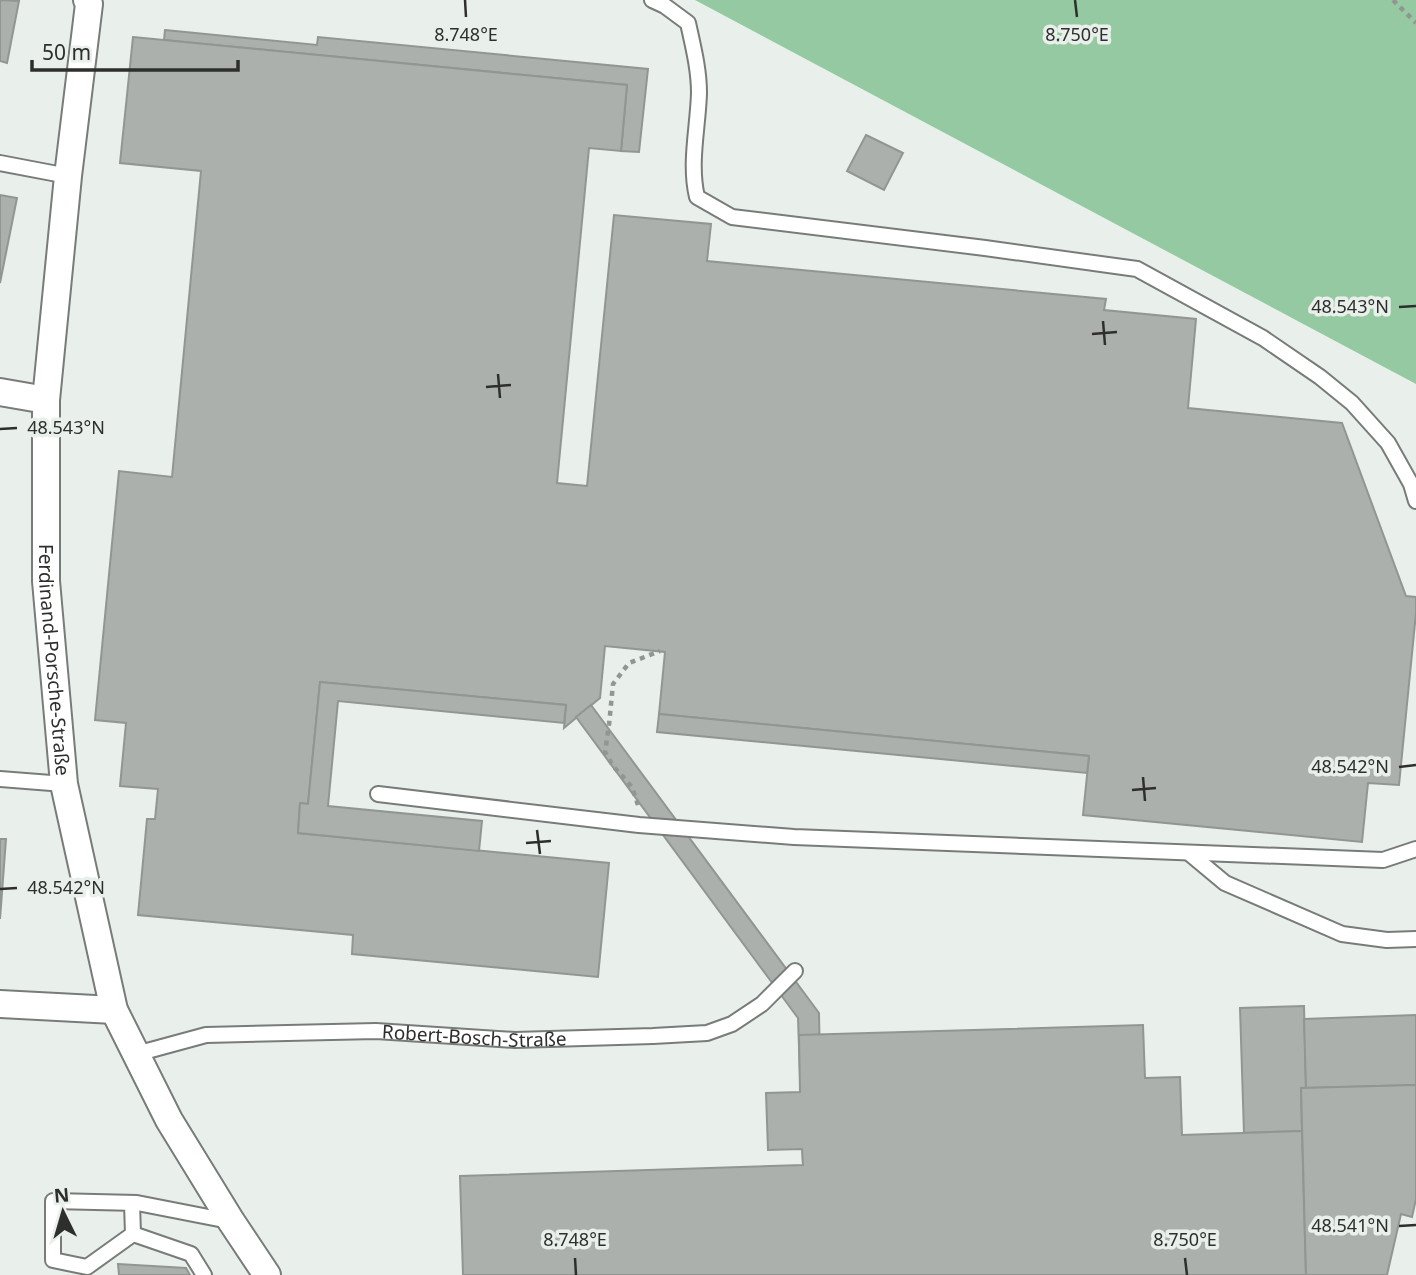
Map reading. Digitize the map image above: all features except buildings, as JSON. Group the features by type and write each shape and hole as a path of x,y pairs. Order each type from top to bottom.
{"street":[{"name":"Ferdinand-Porsche-Straße","path":"87,0 89,4 68,176 46,400 46,581 64,784 114,1010 169,1120 267,1275"},
{"path":"0,392 46,400"},
{"path":"0,1004 114,1010"}],"lane":[{"path":"652,0 688,23 697,61 699,92 692,178 697,197 732,216 1137,269 1263,338 1320,377 1352,403 1388,443 1411,484 1416,501"},
{"path":"0,163 68,176"},
{"path":"0,779 64,784"},
{"path":"379,794 639,825 793,837 1383,860 1416,849"},
{"path":"1189,853 1224,883 1342,934 1387,940 1416,939"},
{"name":"Robert-Bosch-Straße","path":"136,1054 206,1035 376,1031 515,1040 707,1033 732,1024 762,1004 795,971"},
{"path":"133,1234 87,1267 53,1260 53,1200 132,1203 231,1221"},
{"path":"132,1203 133,1234"},
{"path":"133,1234 191,1254 204,1275"}],"path":[{"path":"1393,0 1416,23"},
{"path":"639,825 638,802 632,787 613,766 605,752 606,741 613,684 629,663 660,651"}],"green space":[{"path":"695,0 1416,0 1416,384"}]}
